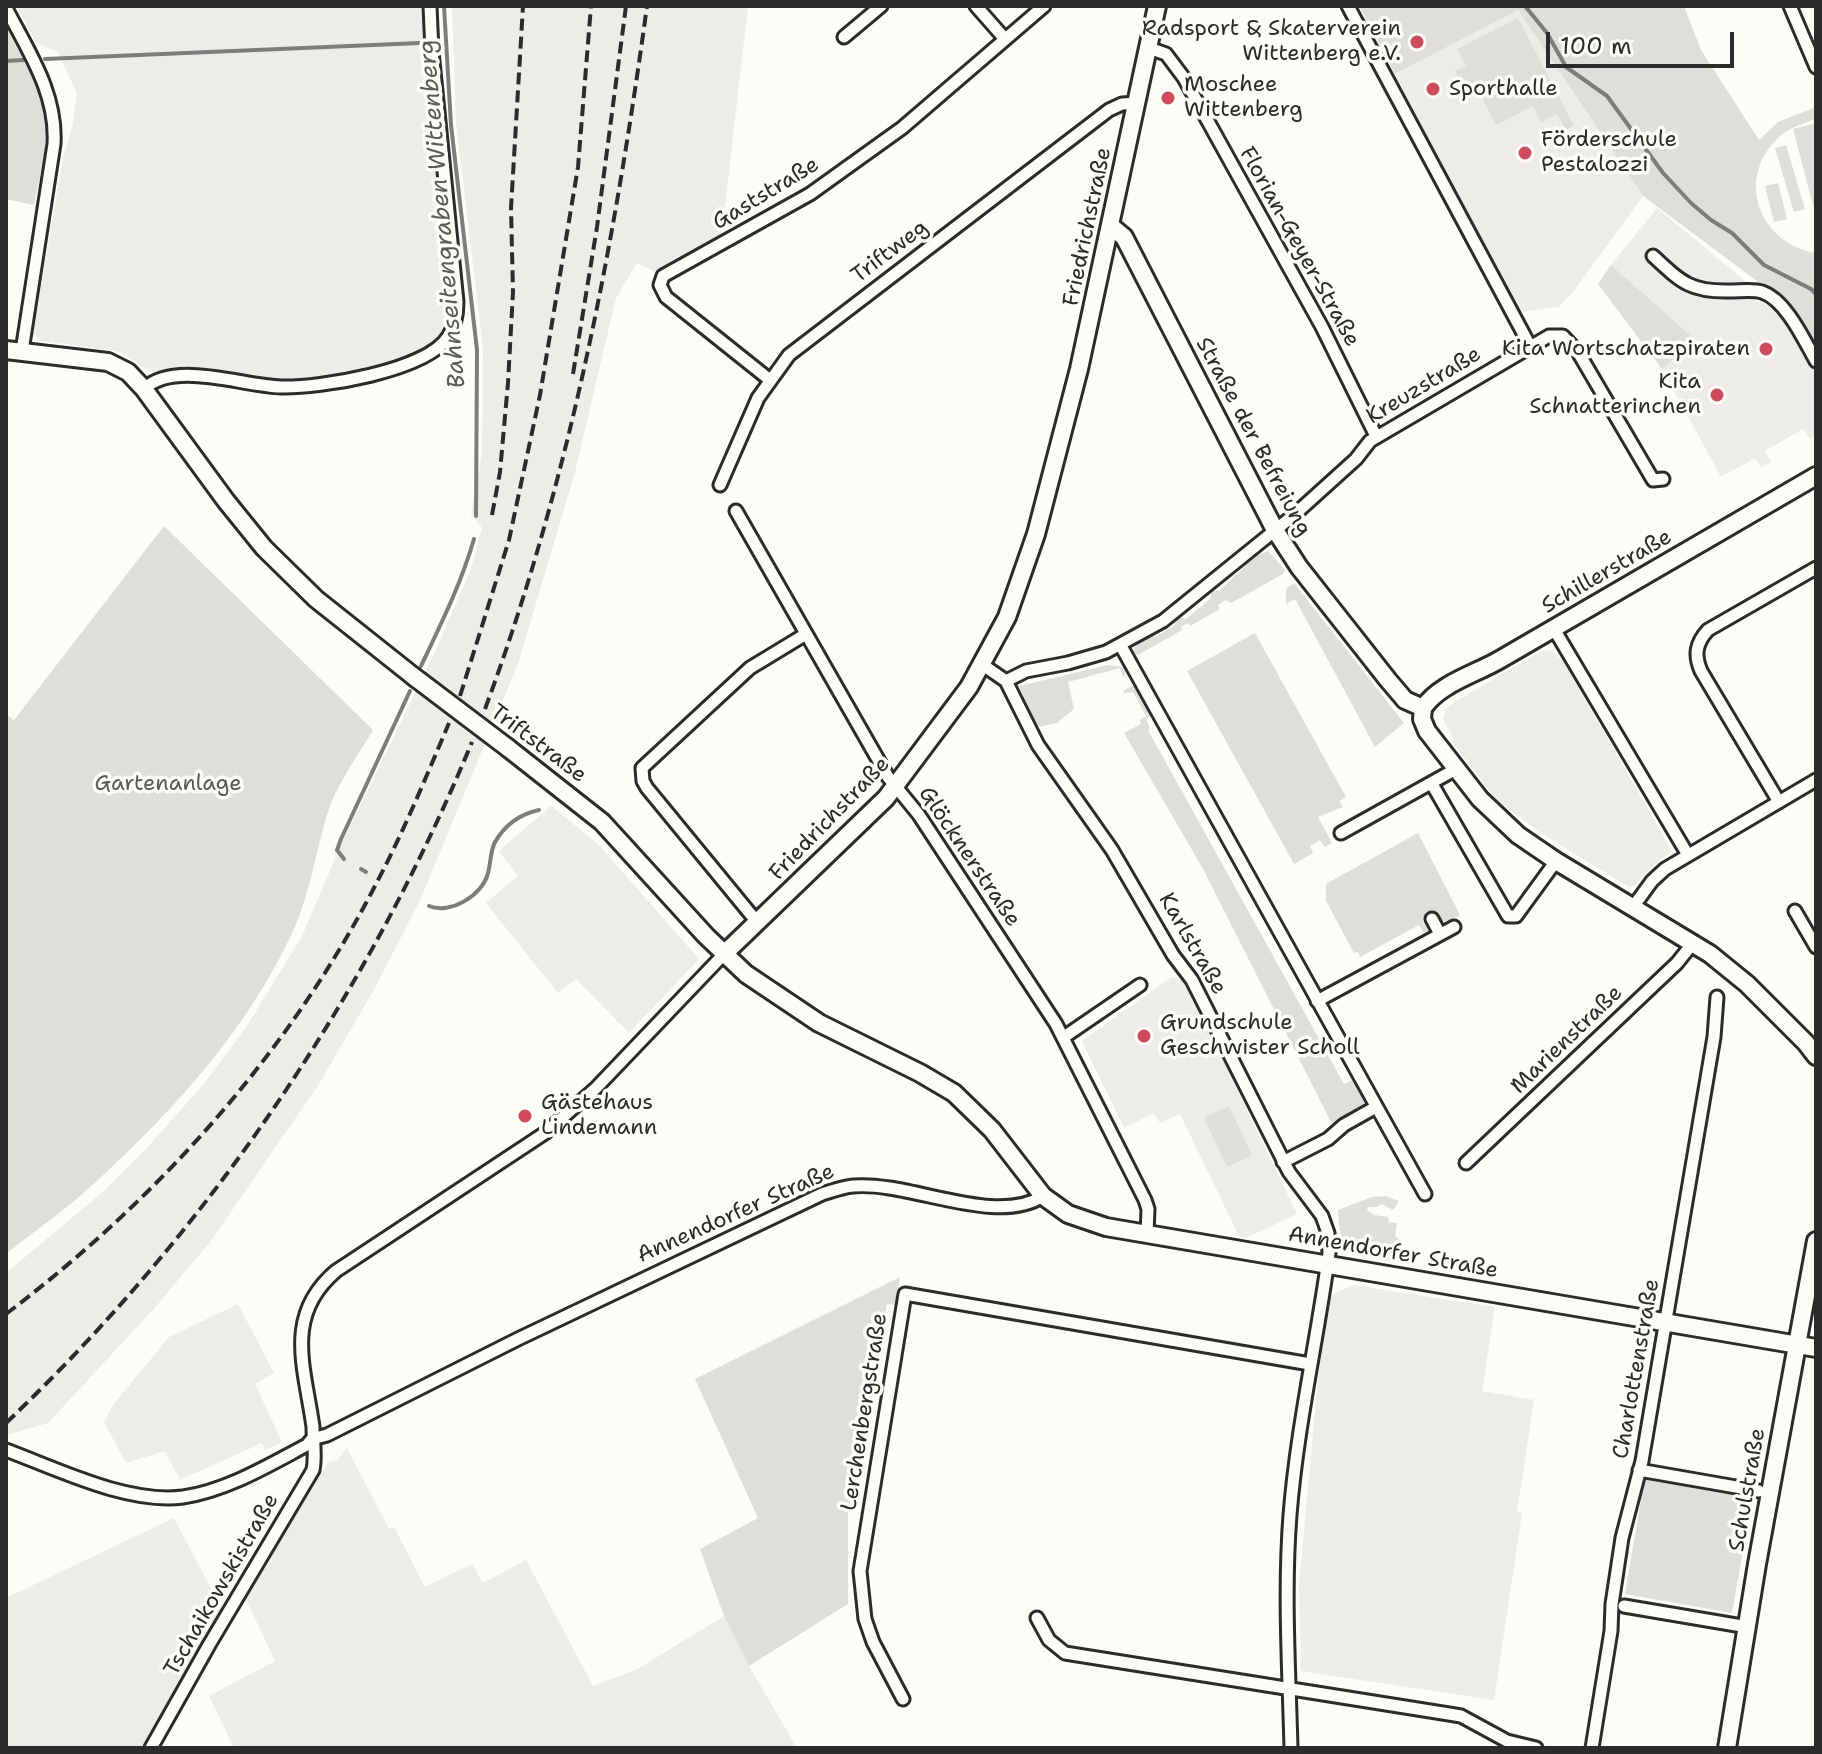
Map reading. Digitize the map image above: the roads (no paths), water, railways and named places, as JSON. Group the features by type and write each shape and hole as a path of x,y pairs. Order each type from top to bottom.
{"street":[{"path":"144,389 157,379 175,376 280,387 337,382 405,365 429,353 447,339 456,316 457,302 430,6"},
{"path":"844,37 881,6"},
{"path":"976,6 1005,39"},
{"name":"Gaststraße","path":"770,380 666,297 660,285 663,276 810,194 902,128 1044,6"},
{"name":"Friedrichstraße","path":"312,1439 301,1332 312,1298 327,1279 545,1133 596,1088 724,954 870,816 896,786 983,665 1014,601 1036,534 1112,227 1157,6"},
{"path":"1348,6 1530,346"},
{"path":"1790,6 1816,67"},
{"path":"6,8 44,82 54,122 54,144 14,350"},
{"name":"Florian-Geyer-Straße","path":"1149,48 1166,54 1184,78 1322,327 1376,436"},
{"name":"Triftweg","path":"720,485 748,417 789,355 1109,110 1122,104 1138,103"},
{"name":"Straße der Befreiung","path":"1112,227 1124,237 1275,530 1299,567 1387,679 1405,700 1423,708"},
{"path":"1653,256 1674,276 1708,293 1761,291 1785,310 1816,361"},
{"name":"Kreuzstraße","path":"1006,681 1026,671 1092,657 1121,646 1179,610 1352,463 1376,436 1549,336 1563,336 1570,342 1653,480 1663,479"},
{"name":"Triftstraße","path":"14,350 115,364 128,372 264,548 316,599 602,822 724,954 757,982 819,1023 954,1093 992,1130 1043,1196"},
{"name":"Schillerstraße","path":"1423,708 1441,691 1554,629 1816,476"},
{"name":"Glöcknerstraße","path":"736,511 896,786 919,815 1064,1037 1145,1200 1148,1209 1147,1234"},
{"path":"1779,802 1701,671 1696,659 1697,646 1703,635 1716,625 1816,568"},
{"path":"1554,629 1688,855"},
{"path":"757,922 647,788 642,768 750,668 806,634"},
{"path":"1121,646 1425,1194"},
{"name":"Karlstraße","path":"983,665 1006,681 1038,745 1119,861 1173,955 1192,980 1283,1162 1322,1216 1328,1233 1327,1265"},
{"path":"1423,708 1423,724 1480,799 1502,821 1556,861 1693,943 1735,973 1816,1056"},
{"path":"1341,833 1456,769"},
{"path":"1633,907 1658,874 1816,780"},
{"path":"1432,784 1508,916 1516,916 1556,861"},
{"path":"1795,911 1816,947"},
{"path":"1432,919 1440,934"},
{"path":"1317,1001 1454,927"},
{"name":"Marienstraße","path":"1466,1163 1682,958 1693,943"},
{"path":"1064,1037 1140,985"},
{"name":"Charlottenstraße","path":"1592,1748 1622,1538 1639,1470 1666,1322 1714,1037 1717,997"},
{"path":"1283,1162 1328,1139 1344,1125 1376,1107"},
{"name":"Annendorfer Straße","path":"6,1450 87,1480 145,1496 190,1496 253,1472 307,1445 312,1439 327,1435 518,1339 831,1191 854,1186 885,1188 1006,1208 1031,1204 1043,1196 1078,1219 1147,1234 1816,1348"},
{"name":"Schulstraße","path":"1727,1748 1816,1241"},
{"path":"1291,1748 1287,1613 1289,1517 1296,1450 1327,1265"},
{"name":"Lerchenbergstraße","path":"903,1699 879,1657 869,1631 860,1571 905,1294 1310,1364"},
{"name":"Tschaikowskistraße","path":"151,1748 313,1470 316,1455 312,1439"},
{"path":"1639,1470 1759,1491"},
{"path":"1624,1606 1748,1627"},
{"path":"1037,1618 1049,1640 1065,1653 1461,1716 1507,1741 1536,1748"}],"waterway":[{"name":"Bahnseitengraben Wittenberg","path":"444,6 451,125 477,350 476,516"},
{"path":"1525,6 1547,33 1566,67 1607,96 1663,173 1691,203 1732,233 1764,265 1816,294"},
{"path":"45,59 420,43"},
{"path":"6,61 23,60"},
{"name":"Bahnseitengraben Wittenberg","path":"421,666 457,588 474,539"},
{"name":"Bahnseitengraben Wittenberg","path":"344,859 337,850 341,839 410,691"},
{"name":"Bahnseitengraben Wittenberg","path":"429,906 446,908 456,905 480,889 499,836 519,817 539,810"},
{"name":"Bahnseitengraben Wittenberg","path":"361,869 366,872"}],"railway":[{"path":"492,515 500,472 508,383 513,292 511,208 523,6"},
{"path":"460,696 509,540 540,395 578,167 591,6"},
{"path":"573,374 597,227 626,6"},
{"path":"485,709 542,536 586,362 620,185 647,6"},
{"path":"6,1314 116,1222 167,1172 261,1064 303,1006 376,884 449,723"},
{"path":"6,1423 149,1272 214,1191 275,1107 331,1020 383,930 430,837 472,742"}],"place":[{"name":"Radsport & Skaterverein Wittenberg e.V.","path":"1417,42"},
{"name":"Sporthalle","path":"1433,89"},
{"name":"Moschee Wittenberg","path":"1168,98"},
{"name":"Förderschule Pestalozzi","path":"1525,153"},
{"name":"Kita Wortschatzpiraten","path":"1766,349"},
{"name":"Kita Schnatterinchen","path":"1717,395"},
{"name":"Grundschule Geschwister Scholl","path":"1144,1036"},
{"name":"Gästehaus Lindemann","path":"525,1116"}],"park label":[{"name":"Gartenanlage","path":"168,784"}]}
